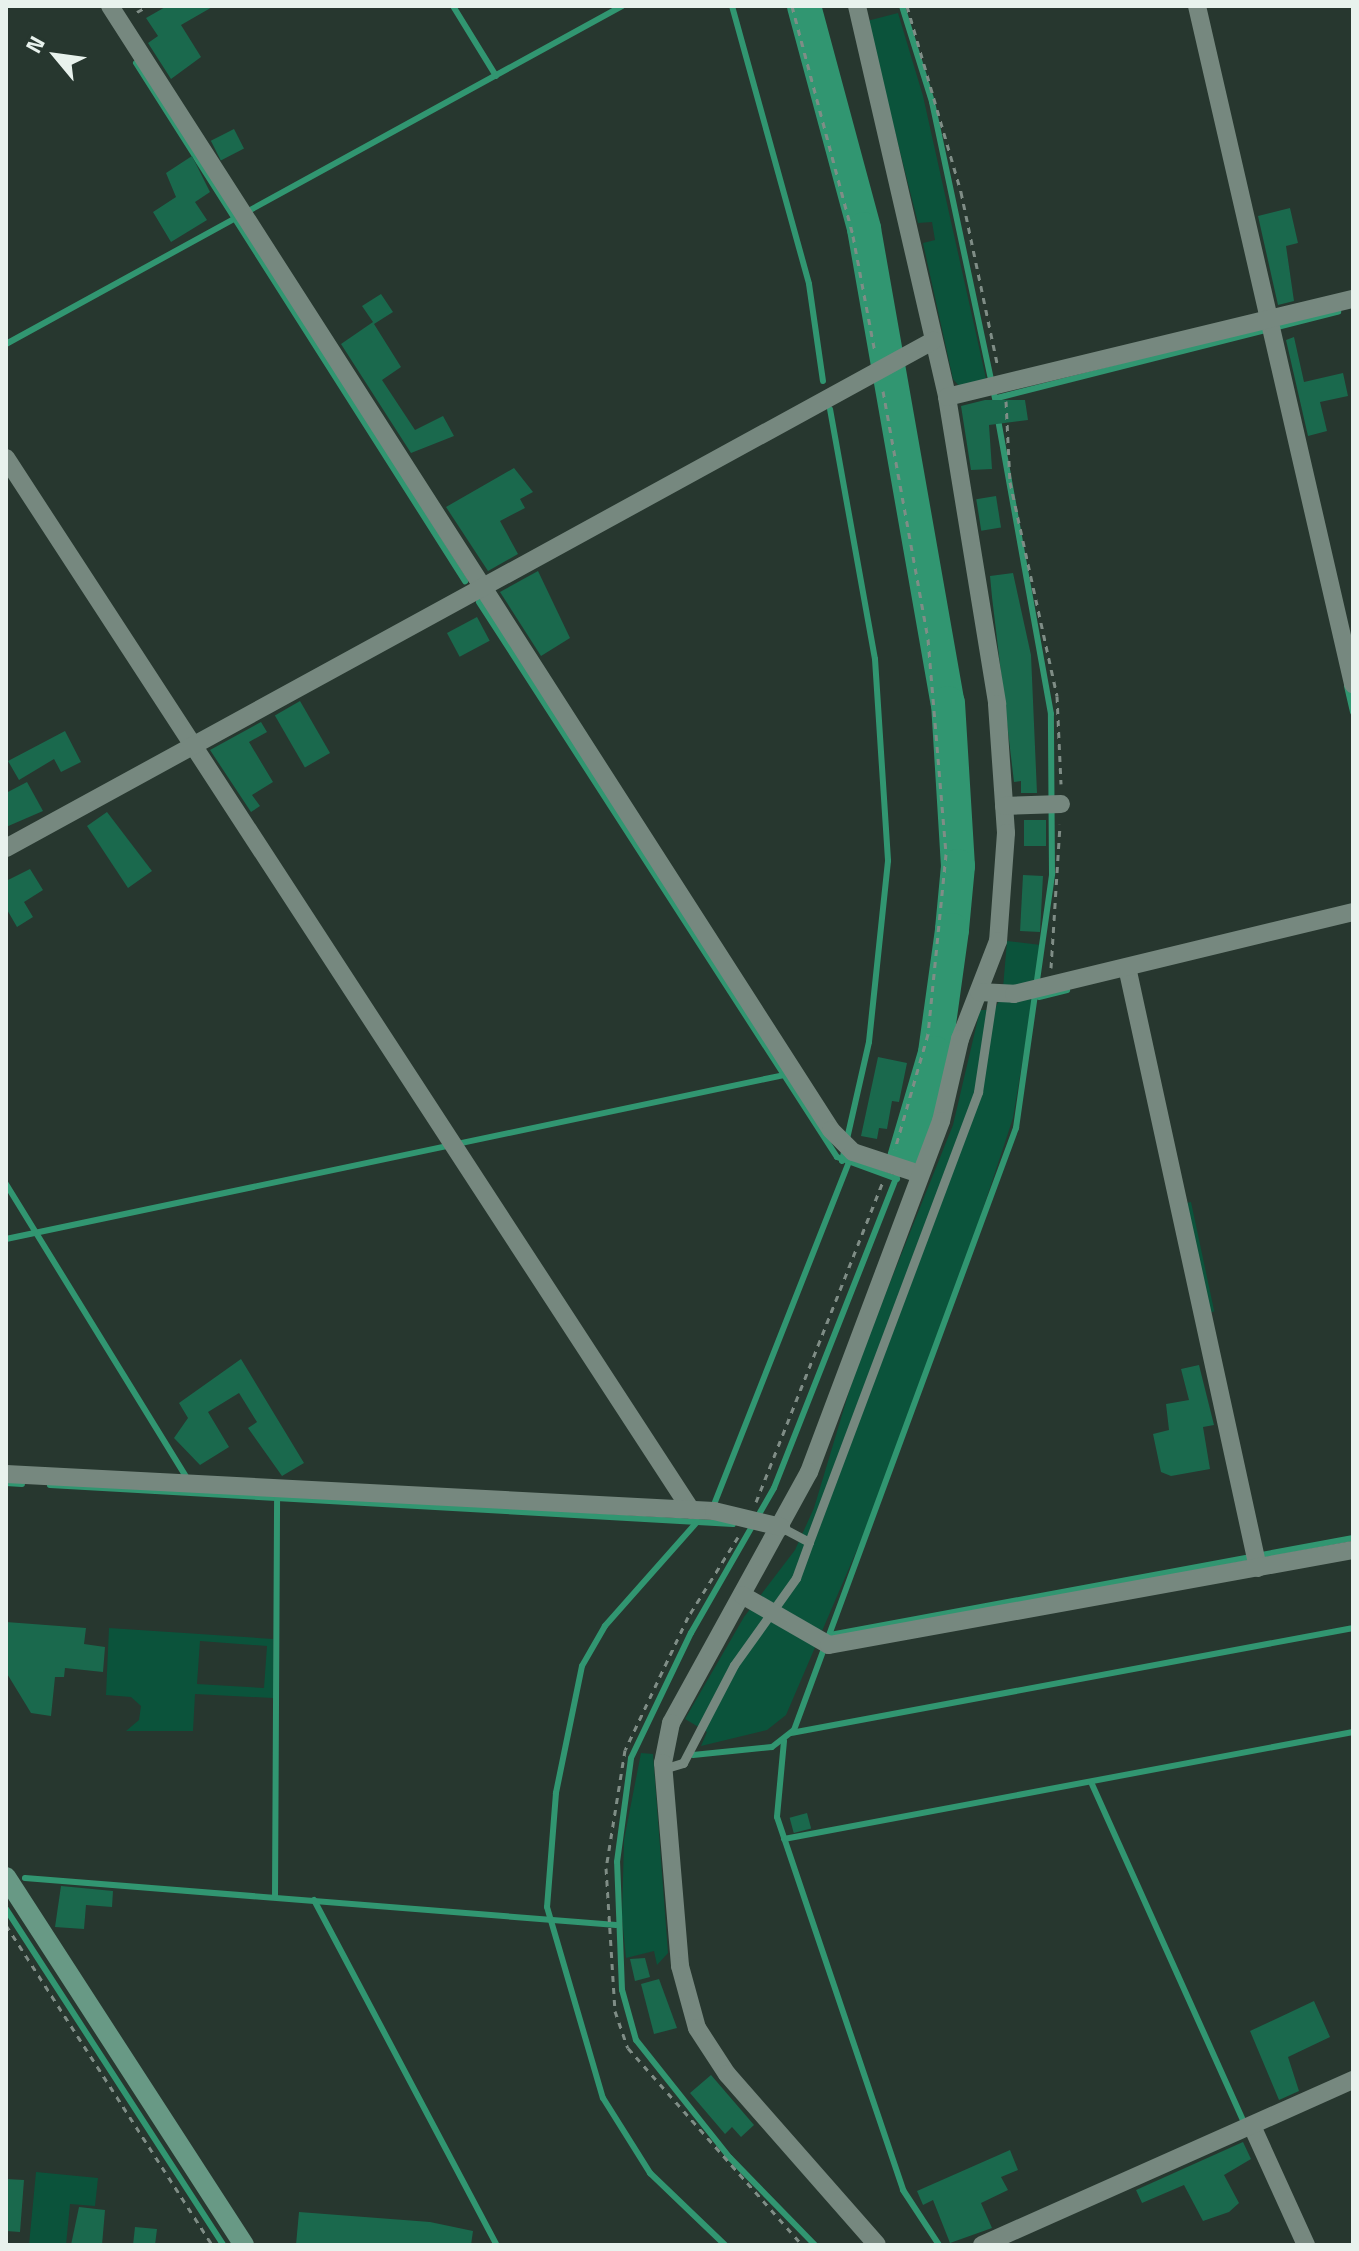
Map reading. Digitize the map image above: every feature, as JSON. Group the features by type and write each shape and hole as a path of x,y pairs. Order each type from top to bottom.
{"street":[{"path":"110,6 479,586 846,1148 899,1170"},
{"path":"857,6 947,397 997,704 1004,806 998,941 986,993 899,1170 809,1472 775,1524 742,1595 671,1723 663,1769 680,1966 697,2028 727,2074 877,2245"},
{"path":"1197,6 1353,684"},
{"path":"947,397 1000,392 1270,326 1353,299"},
{"path":"6,848 479,586 933,341"},
{"path":"6,458 691,1510"},
{"path":"1004,806 1056,805"},
{"path":"986,993 1128,973 1353,912"},
{"path":"1128,973 1256,1561"},
{"path":"6,1474 691,1510 749,1516 775,1524"},
{"path":"742,1595 824,1643 1256,1561 1353,1550"},
{"path":"6,1877 244,2245"},
{"path":"982,2245 1353,2080"},
{"path":"1252,2126 1306,2245"}],"lane":[{"path":"663,1769 683,1763 734,1665 772,1613 809,1542 978,1092 986,993"},
{"path":"775,1524 809,1542"}],"path":[{"path":"749,1516 899,1170 928,1034 946,854 928,639 853,236 792,6"},
{"path":"897,7 906,6 961,192 1000,392 1010,482 1057,696 1056,805 1043,987"},
{"path":"608,1920 615,2011 628,2048 802,2245"},
{"path":"6,1925 212,2245"}],"green space":[{"path":"898,13 923,96 987,383 960,387 953,379 923,243 935,240 932,222 918,223 867,21"},
{"path":"1007,941 1041,945 1036,983 1003,988"},
{"path":"1033,997 1013,1118 980,1218 880,1496 786,1715 767,1730 701,1746 707,1732 685,1719 744,1617 795,1550 814,1508 857,1365 953,1125 980,1010 994,1010 1000,999"},
{"path":"1191,1202 1214,1312 1203,1314 1179,1204"},
{"path":"109,1628 273,1639 273,1698 195,1694 193,1731 126,1731 139,1720 141,1706 131,1697 106,1695","holes":["200,1641 267,1646 264,1688 197,1684"]},
{"path":"641,1753 653,1754 668,1953 657,1965 654,1951 626,1958 622,1917 624,1840"},
{"path":"36,2172 98,2178 95,2206 70,2204 66,2245 29,2245"}],"building":[{"path":"167,6 214,6 181,25 201,57 171,79 148,43 158,36 146,18"},
{"path":"234,129 244,149 221,160 211,141"},
{"path":"192,156 210,192 195,202 207,220 171,242 153,212 176,197 166,173"},
{"path":"1290,208 1298,243 1286,246 1294,301 1278,305 1258,216"},
{"path":"381,294 393,312 374,324 401,367 382,380 415,430 443,416 454,436 411,453 341,344 373,322 362,306"},
{"path":"1294,337 1304,382 1343,373 1348,396 1320,402 1327,431 1308,436 1286,340"},
{"path":"985,400 1025,400 1028,420 989,425 992,469 971,470 961,406"},
{"path":"514,468 533,492 520,499 525,508 500,521 518,554 488,571 446,507"},
{"path":"996,496 1001,528 981,531 976,499"},
{"path":"538,571 570,638 541,656 500,592"},
{"path":"1013,573 1031,655 1037,793 1021,793 1021,781 1014,782 992,597 990,576"},
{"path":"477,617 490,641 460,657 447,633"},
{"path":"300,701 330,753 305,767 275,716"},
{"path":"261,722 267,732 249,742 273,782 252,795 260,806 251,812 210,750"},
{"path":"65,731 81,762 61,772 54,759 19,780 8,761"},
{"path":"27,782 43,811 6,827 6,793"},
{"path":"107,812 152,871 128,888 87,826"},
{"path":"1024,820 1046,820 1046,846 1024,846"},
{"path":"30,869 43,890 24,902 33,917 17,927 6,908 6,881"},
{"path":"1023,875 1043,876 1040,932 1020,931"},
{"path":"878,1057 907,1063 899,1102 892,1101 887,1129 879,1128 877,1139 861,1136"},
{"path":"241,1359 304,1463 282,1476 248,1428 257,1422 239,1393 208,1412 229,1447 200,1465 174,1438 188,1418 179,1403"},
{"path":"1199,1365 1214,1425 1203,1427 1210,1469 1171,1476 1161,1472 1153,1434 1169,1430 1166,1404 1189,1400 1181,1369"},
{"path":"6,1622 86,1628 84,1644 105,1647 103,1672 65,1668 64,1677 55,1677 51,1716 31,1713 6,1672"},
{"path":"807,1813 811,1828 794,1833 790,1818"},
{"path":"61,1886 113,1891 112,1907 86,1905 84,1929 55,1927"},
{"path":"645,1958 650,1977 635,1981 630,1959"},
{"path":"659,1979 677,2028 654,2034 641,1984"},
{"path":"1314,2001 1330,2037 1288,2057 1299,2091 1279,2100 1250,2031"},
{"path":"711,2075 754,2125 741,2137 732,2127 725,2134 690,2093"},
{"path":"1243,2142 1251,2159 1224,2175 1239,2203 1229,2212 1203,2221 1184,2185 1142,2203 1136,2190"},
{"path":"1010,2150 1018,2170 1001,2177 1008,2190 981,2203 992,2228 950,2243 933,2200 923,2205 917,2191"},
{"path":"6,2179 24,2180 20,2232 6,2231"},
{"path":"79,2207 105,2210 102,2245 71,2245"},
{"path":"299,2212 430,2222 473,2231 471,2245 296,2245"},
{"path":"135,2227 157,2229 155,2245 133,2245"}],"waterway":[{"path":"453,6 496,76"},
{"path":"6,344 622,6"},
{"path":"732,6 809,284 823,381"},
{"path":"804,6 864,229 948,703 958,866 952,930 935,1053 904,1158"},
{"path":"902,6 932,102 997,407"},
{"path":"136,63 465,581"},
{"path":"997,398 1338,312"},
{"path":"830,409 875,659 888,861 869,1042 842,1161"},
{"path":"693,1755 772,1747 794,1730 1016,1128 1052,874 1051,714 998,418"},
{"path":"479,602 837,1157 897,1179"},
{"path":"1347,686 1353,712"},
{"path":"1039,997 1067,990"},
{"path":"6,1239 784,1075"},
{"path":"815,2245 730,2158 636,2040 622,1990 617,1862 631,1758 691,1633 774,1488 904,1158"},
{"path":"715,1502 848,1164"},
{"path":"6,1184 187,1478"},
{"path":"6,1483 22,1484"},
{"path":"50,1485 733,1524"},
{"path":"275,1897 277,1498"},
{"path":"697,1522 605,1626 582,1666 556,1793 547,1907 603,2098 650,2173 725,2245"},
{"path":"830,1635 1353,1538"},
{"path":"791,1733 1353,1628"},
{"path":"784,1839 1353,1732"},
{"path":"784,1741 777,1817 903,2190 939,2245"},
{"path":"1091,1782 1244,2122"},
{"path":"25,1878 616,1925"},
{"path":"314,1900 497,2245"},
{"path":"6,1909 223,2245"}]}
